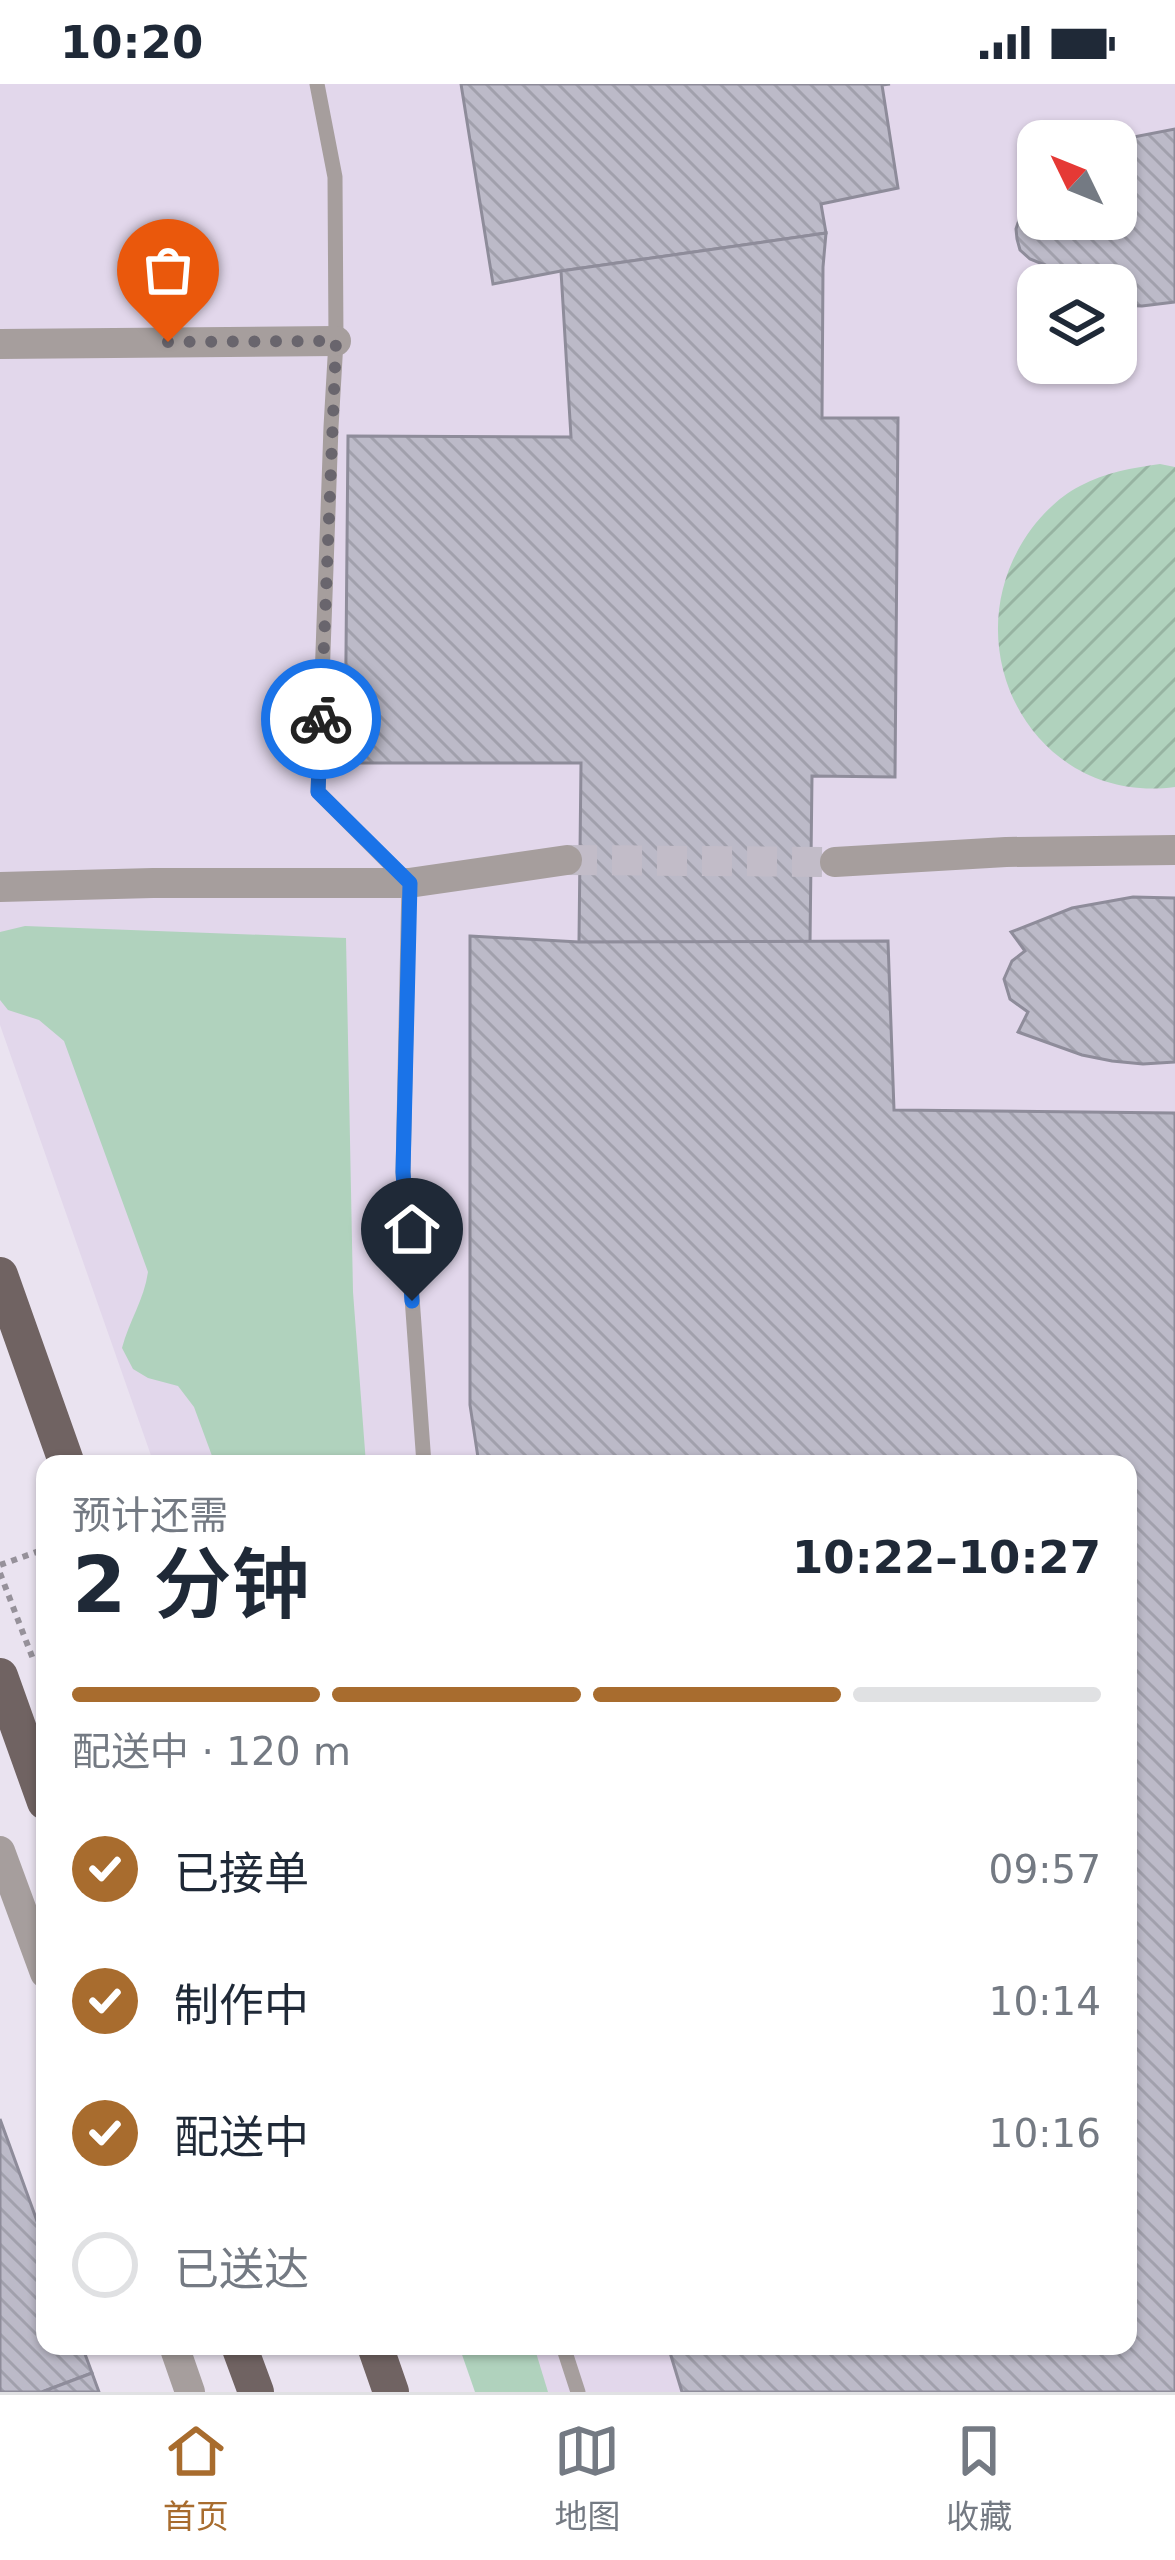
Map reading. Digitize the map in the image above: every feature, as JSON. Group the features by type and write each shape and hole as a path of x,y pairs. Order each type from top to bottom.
{"main road":[{"path":"0,1275 64,1455"},
{"path":"0,1676 36,1777"},
{"path":"242,2355 256,2392"},
{"path":"378,2355 392,2392"}],"street":[{"path":"0,344 336,341"},
{"path":"835,862 1006,852 1175,850"},
{"path":"0,887 410,883 567,860"},
{"path":"0,1851 36,1949"},
{"path":"177,2355 190,2392"}],"lane":[{"path":"317,84 334,177 336,341 318,792 410,883 403,1172 423,1455"},
{"path":"566,2355 578,2392"}],"path":[{"path":"36,1554 0,1569 36,1666"}],"shaded area":[{"path":"0,84 1175,84 1175,2392 480,2392 467,2355 1137,2355 1137,1455 151,1455 0,1025"}],"green space":[{"path":"1160,464 1175,467 1175,787 1124,786 1080,771 1044,743 1018,707 1002,665 998,619 1008,573 1032,528 1048,510 1090,481"},
{"path":"25,926 346,938 353,1292 365,1455 212,1455 194,1407 178,1386 133,1369 122,1348 148,1272 64,1041 39,1020 8,1010 0,1000 0,932"},
{"path":"462,2355 537,2355 548,2392 475,2392"}],"building":[{"path":"461,84 890,84 882,85 898,188 821,204 826,233 493,284"},
{"path":"1175,129 1175,302 1137,306 1137,264 1042,264 1020,250 1017,240 1137,240 1137,136"},
{"path":"826,233 822,418 898,418 895,777 812,776 810,943 579,942 581,763 345,763 348,436 571,437 561,271"},
{"path":"1133,897 1175,898 1175,1062 1112,1061 1018,1032 1028,1012 1010,999 1004,979 1012,961 1025,951 1011,932 1072,908"},
{"path":"470,936 579,942 888,941 894,1110 1175,1113 1175,2392 682,2392 671,2355 1137,2355 1137,1455 478,1455 470,1405"},
{"path":"0,2119 36,2218 36,2355 85,2355 92,2373 42,2392 0,2392"},
{"path":"92,2373 99,2392 42,2392"}],"tunnel":[{"path":"567,860 835,862"}],"way so far":[{"path":"168,342 336,341 321,719"}],"route":[{"path":"321,719 318,792 410,883 403,1172 412,1301"}]}
